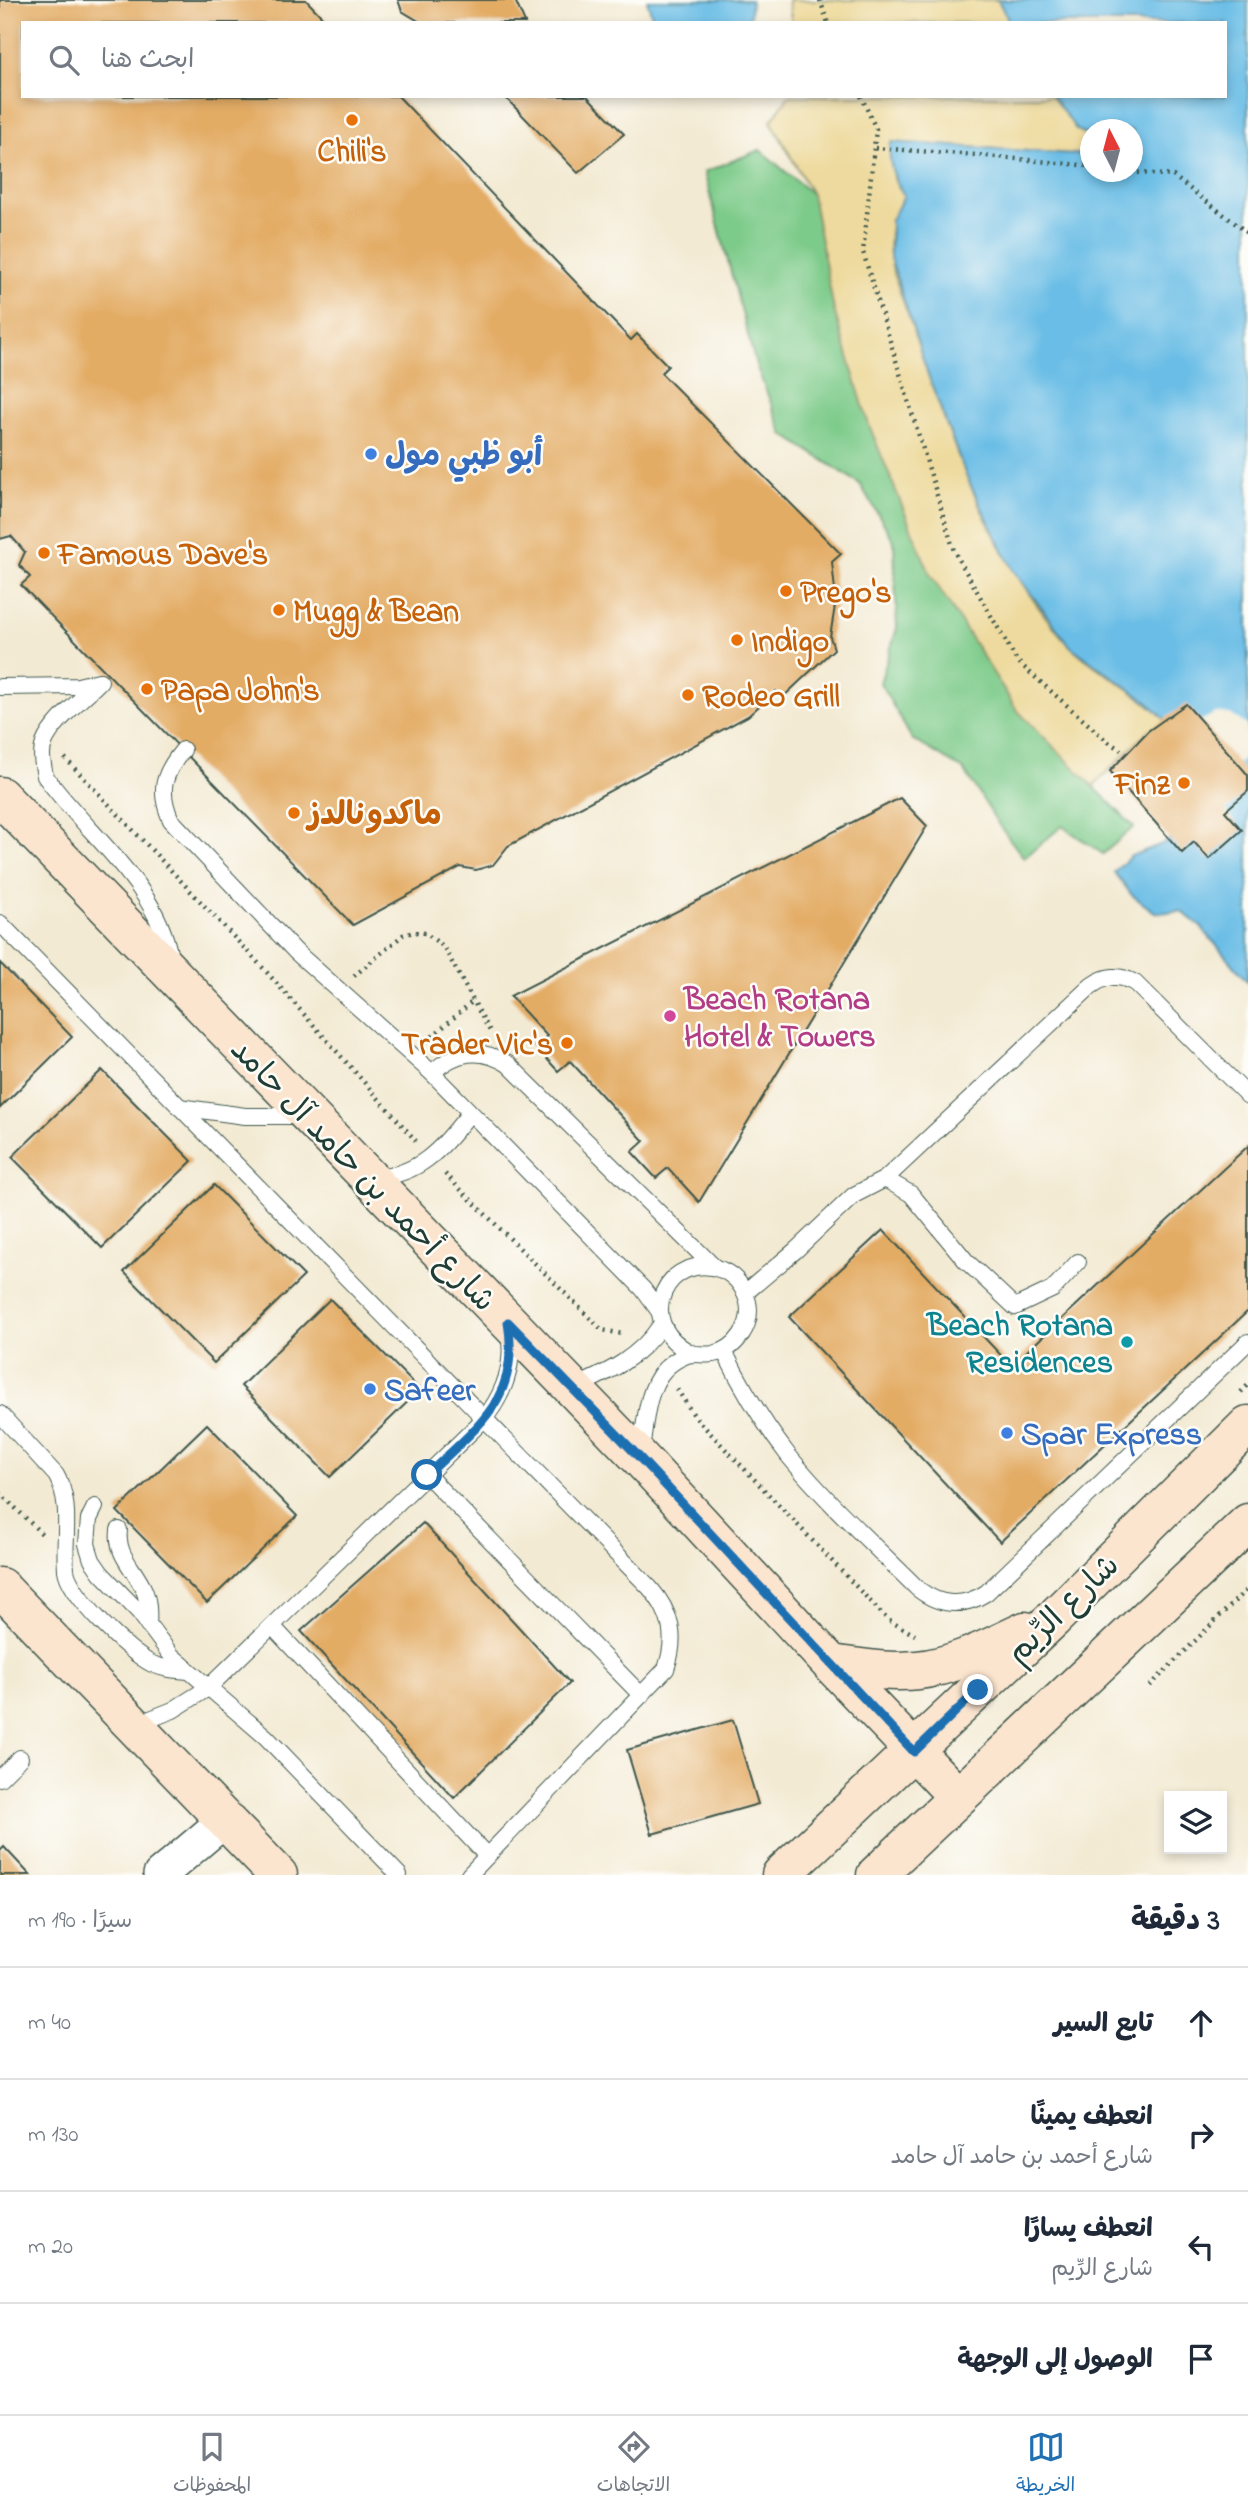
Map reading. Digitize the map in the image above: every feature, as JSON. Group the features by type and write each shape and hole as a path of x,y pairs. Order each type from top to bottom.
{"main road":[{"name":"شارع أحمد بن حامد آل حامد","path":"0,796 640,1458 958,1797"},
{"name":"شارع الرِّيم","path":"781,1875 1053,1619 1248,1425"},
{"name":"شارع الرِّيم","path":"876,1875 1248,1523"},
{"path":"0,1587 278,1875"},
{"path":"831,1664 897,1671 933,1667 971,1656 1053,1619"}],"street":[{"path":"160,1875 225,1819"}],"lane":[{"path":"0,687 78,686 105,678 51,730 44,744 42,760 45,776 142,891 163,930 174,978"},
{"path":"183,750 171,764 165,777 165,807 171,820 296,952 432,1073 643,1289 668,1337 678,1347 691,1353 713,1355 735,1343 748,1320 749,1306 738,1281 715,1267 508,1064 496,1057 468,1053 448,1060 432,1073"},
{"path":"0,923 660,1599 671,1625 673,1639 666,1669 469,1875"},
{"path":"745,1293 796,1250 854,1195 885,1179 1091,986 1107,977 1116,976 1135,983 1248,1096"},
{"path":"178,1107 245,1116 310,1115"},
{"path":"370,1178 392,1176 413,1169 431,1157 470,1113"},
{"path":"885,1179 911,1194 966,1261 1015,1307 1053,1289 1078,1262"},
{"path":"573,1388 632,1359 651,1340 660,1318 661,1298 676,1276 701,1266 715,1267"},
{"path":"135,1725 173,1710 208,1688 484,1419 507,1381 511,1362 508,1322"},
{"path":"724,1351 764,1422 797,1465 918,1590 938,1602 950,1604 975,1600 986,1593 1248,1342"},
{"path":"640,1458 656,1382 671,1363 691,1353"},
{"path":"0,1413 61,1482 65,1497 66,1571 72,1588 126,1646 153,1664 171,1670 189,1671"},
{"path":"427,1475 641,1695"},
{"path":"95,1507 87,1531 87,1544 100,1573 148,1625 165,1648 266,1737 399,1875"},
{"path":"119,1530 119,1548 122,1555 146,1593 148,1625"},
{"path":"273,1627 487,1856"},
{"path":"0,1778 20,1758"}],"path":[{"path":"821,0 827,21"},
{"path":"863,98 876,129 863,253 954,551 1017,661 1107,741 1121,750"},
{"path":"875,148 1080,165"},
{"path":"1143,173 1173,176 1248,233"},
{"path":"339,989 403,935 425,933 443,946 508,1064"},
{"path":"411,1055 474,1000"},
{"path":"0,1493 66,1558"},
{"path":"1150,1686 1248,1588"}],"green space":[{"path":"760,150 812,194 834,310 869,425 930,574 1017,710 1134,827 1103,854 1062,826 1024,858 964,770 912,739 880,683 897,628 894,541 860,484 783,434 756,365 704,172"}],"sand":[{"path":"788,0 998,0 1009,21 792,21"},
{"path":"788,98 1053,98 1080,131 1080,154 892,142 894,179 904,196 892,224 889,247 897,284 941,412 973,492 1013,568 1036,604 1074,649 1141,698 1166,720 1148,731 1093,786 1017,710 930,574 869,425 834,310 812,194 771,121"}],"water":[{"path":"647,0 751,0 750,17 738,21 653,21"},
{"path":"998,0 1248,0 1248,982 1200,926 1181,911 1156,913 1132,895 1114,872 1131,856 1162,844 1187,828 1184,739 1149,703 1071,647 1013,570 967,478 928,375 890,257 891,220 904,196 891,163 891,142 1080,154 1080,182 1143,182 1143,119 1080,119 1080,131 1053,98 1227,98 1227,21 1009,21"}],"pier":[{"name":"Finz","path":"1186,704 1200,721 1216,713 1230,714 1247,725 1248,753 1238,764 1248,775 1248,791 1226,811 1242,830 1195,842 1182,853 1172,842 1162,721"}],"building":[{"name":"أبو ظبي مول","path":"0,0 306,0 326,21 21,21 21,98 400,98 631,340 637,334 668,366 661,373 841,554 832,562 836,600 830,637 834,649 782,698 776,691 748,716 508,846 493,865 476,870 460,867 353,925 21,585 30,577 19,565 25,552 11,536 0,539"},
{"path":"398,0 515,0 524,21 419,21 402,11"},
{"path":"506,98 589,98 624,134 578,173"},
{"name":"Finz","path":"1186,704 1248,775 1248,791 1225,811 1242,830 1209,859 1194,842 1182,853 1110,771 1148,731"},
{"name":"Beach Rotana Hotel & Towers","path":"900,798 927,826 699,1202 668,1168 656,1178 632,1152 644,1141 570,1061 558,1071 535,1046 547,1036 510,996"},
{"path":"0,963 72,1037 0,1108"},
{"path":"102,1070 192,1161 102,1248 12,1157"},
{"name":"Beach Rotana Residences","path":"1248,1146 1248,1311 1000,1542 789,1317 883,1230 1011,1366"},
{"path":"214,1185 304,1276 214,1363 124,1272"},
{"path":"330,1299 420,1390 330,1477 241,1386"},
{"path":"207,1424 297,1516 207,1603 117,1511"},
{"path":"423,1523 570,1683 454,1798 301,1631"},
{"path":"733,1720 758,1804 652,1834 627,1750"},
{"path":"4,1847 30,1875 0,1875 0,1851"}],"place":[{"name":"Chili's","path":"352,120"},
{"name":"أبو ظبي مول","path":"371,454"},
{"name":"Famous Dave's","path":"44,553"},
{"name":"Prego's","path":"786,591"},
{"name":"Mugg & Bean","path":"279,610"},
{"name":"Indigo","path":"737,640"},
{"name":"Papa John's","path":"147,689"},
{"name":"Rodeo Grill","path":"688,695"},
{"name":"Finz","path":"1184,783"},
{"name":"ماكدونالدز","path":"294,813"},
{"name":"Beach Rotana Hotel & Towers","path":"670,1016"},
{"name":"Trader Vic's","path":"567,1043"},
{"name":"Beach Rotana Residences","path":"1127,1342"},
{"name":"Safeer","path":"370,1389"},
{"name":"Spar Express","path":"1007,1433"}],"route":[{"path":"427,1475 484,1419 501,1395 511,1362 508,1322 640,1458 914,1752 978,1690"}]}
